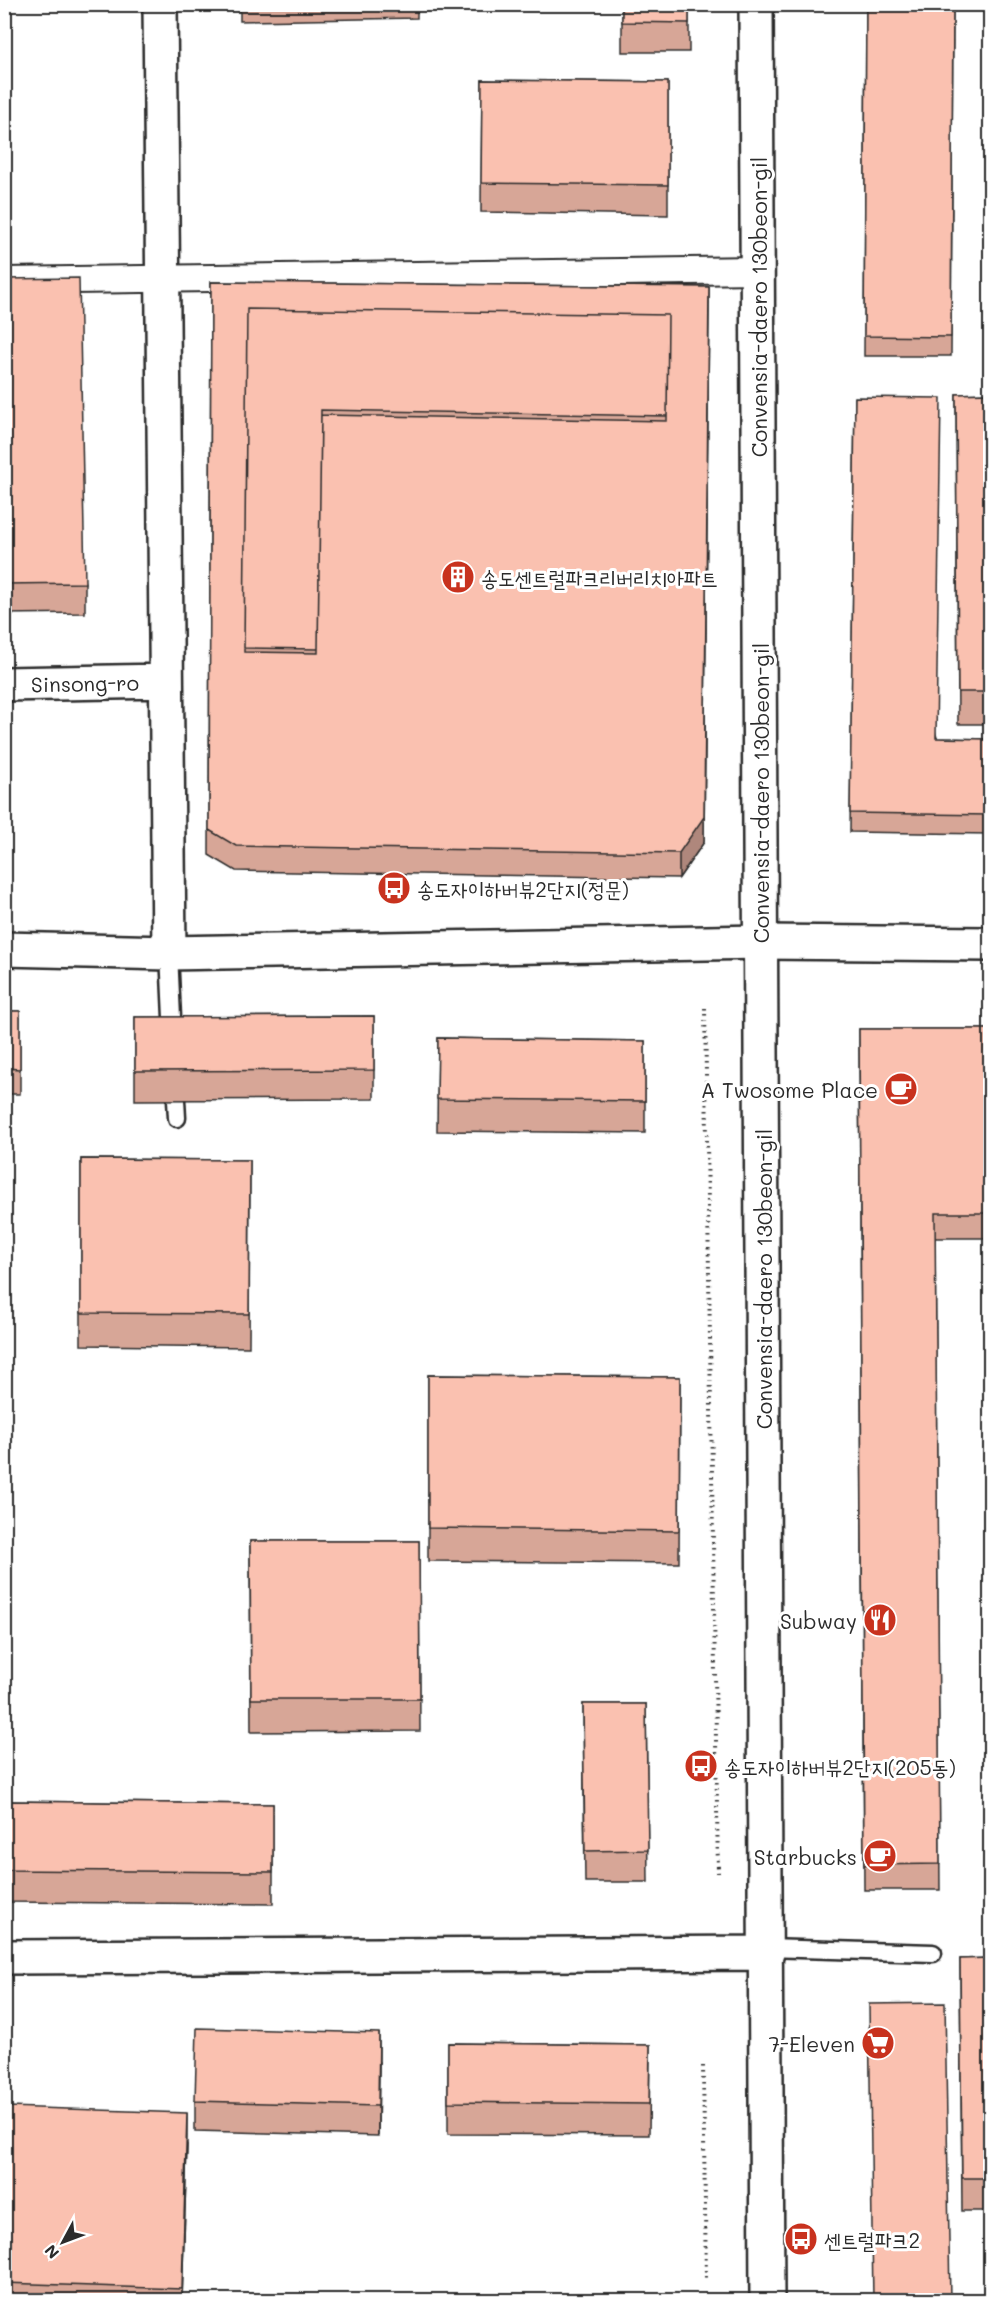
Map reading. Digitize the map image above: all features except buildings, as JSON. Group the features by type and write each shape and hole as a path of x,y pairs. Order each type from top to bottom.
{"street":[{"path":"159,4 169,953"},
{"name":"Convensia-daero 130beon-gil","path":"756,4 767,2301"},
{"path":"4,281 758,270"},
{"name":"Sinsong-ro","path":"4,684 166,681"},
{"path":"4,949 169,953 761,942 990,944"},
{"path":"4,1957 766,1951"}],"lane":[{"path":"169,953 173,1046"},
{"path":"176,1100 177,1118"},
{"path":"766,1951 933,1953"}],"path":[{"path":"705,1008 718,1873"},
{"path":"703,2066 706,2280"}],"place":[{"name":"송도센트럴파크리버리치아파트","path":"458,577"},
{"name":"송도자이하버뷰2단지(정문)","path":"394,888"},
{"name":"A Twosome Place","path":"901,1089"},
{"name":"Subway","path":"880,1620"},
{"name":"송도자이하버뷰2단지(205동)","path":"701,1766"},
{"name":"Starbucks","path":"880,1856"},
{"name":"7-Eleven","path":"878,2043"},
{"name":"센트럴파크2","path":"801,2239"}]}
